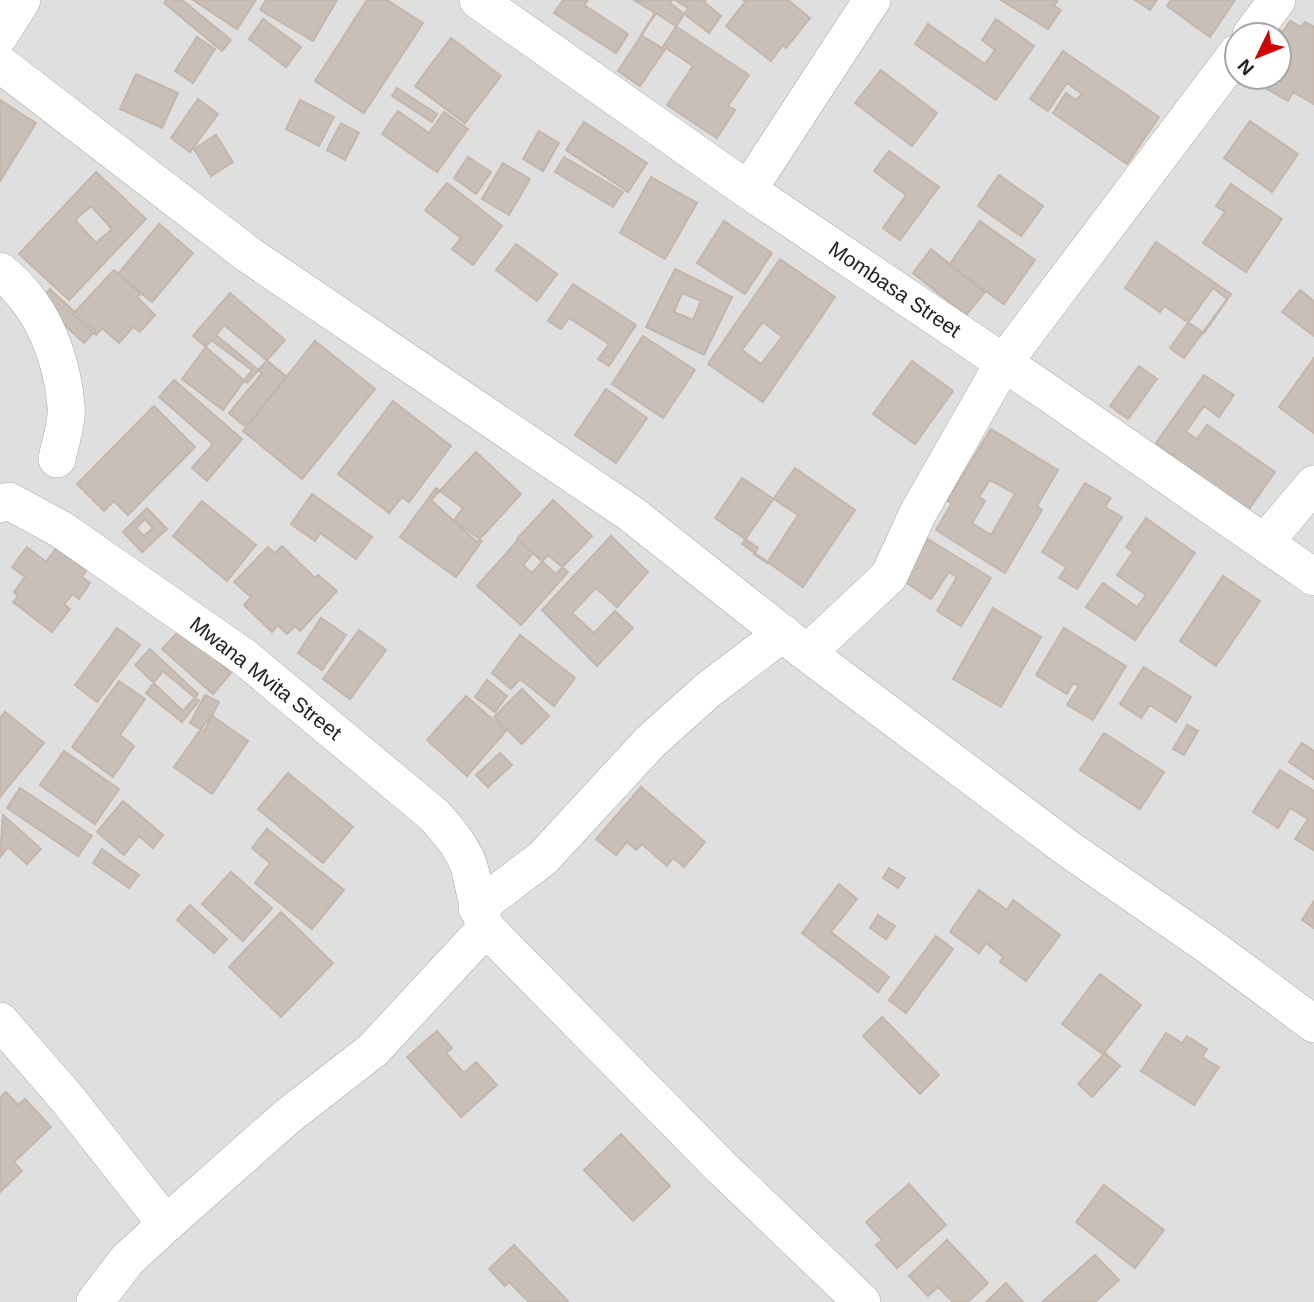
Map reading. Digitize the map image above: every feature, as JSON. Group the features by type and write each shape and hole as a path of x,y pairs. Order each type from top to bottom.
{"street":[{"path":"0,35 22,0"},
{"name":"Mombasa Street","path":"478,0 748,190 1004,362 1314,577"},
{"path":"748,190 872,0"},
{"path":"1261,21 1277,0"},
{"path":"0,64 249,255 630,513 795,643 1070,850 1209,946 1314,1024"},
{"path":"95,1302 127,1260 166,1224 288,1116 373,1050 481,918 543,858 650,742 698,699 795,643 889,576 918,513 1004,362 1223,72"},
{"path":"0,271 27,297 46,323 67,407 57,459"},
{"path":"1265,542 1314,484"},
{"name":"Mwana Mvita Street","path":"0,504 9,501 62,530 221,641 404,787 434,815 458,843 470,867 481,918"},
{"path":"481,918 722,1168 862,1302"},
{"path":"0,1021 66,1097 166,1224"}],"shaded area":[{"path":"0,0 1314,0 1314,1302 0,1302"}],"building":[{"path":"167,0 182,0 231,40 222,51 164,3"},
{"path":"193,0 256,0 237,29"},
{"path":"266,0 337,0 313,41 260,10"},
{"path":"367,0 387,0 423,23 364,113 315,81"},
{"path":"563,0 588,0 584,5 628,34 616,53 554,13"},
{"path":"634,0 675,0 688,8 662,48 641,35 655,13"},
{"path":"672,0 706,0 704,2 721,16 709,33 670,3"},
{"path":"743,0 788,0 810,18 786,48 783,45 771,61 726,26 745,2"},
{"path":"1001,0 1058,0 1054,6 1061,10 1048,29"},
{"path":"1135,0 1157,0 1150,10"},
{"path":"1171,0 1235,0 1210,37 1167,6"},
{"path":"656,13 749,75 728,106 735,110 717,138 667,105 693,66 666,48 640,86 618,71"},
{"path":"263,19 301,47 286,67 249,39"},
{"path":"996,19 1034,46 996,100 915,44 928,24 985,64 995,50 982,40"},
{"path":"1305,22 1314,27 1314,104 1293,92 1288,101 1271,91 1293,91 1293,23 1301,27"},
{"path":"197,37 215,49 193,83 175,71"},
{"path":"451,38 501,76 465,123 415,86"},
{"path":"1063,51 1159,117 1127,164 1053,113 1066,93 1076,100 1082,94 1067,83 1048,111 1030,99"},
{"path":"881,70 937,113 912,146 855,103"},
{"path":"136,74 178,93 162,128 120,109"},
{"path":"397,88 437,114 432,122 392,96"},
{"path":"198,99 218,114 190,152 171,138"},
{"path":"0,100 36,123 0,181"},
{"path":"300,100 334,117 319,146 286,129"},
{"path":"398,111 429,133 444,112 468,129 437,172 382,134"},
{"path":"1250,121 1298,154 1272,192 1224,158"},
{"path":"584,122 647,163 628,192 566,150"},
{"path":"341,123 359,133 345,160 327,150"},
{"path":"539,131 559,143 543,171 523,159"},
{"path":"216,135 233,162 211,176 194,149"},
{"path":"889,151 939,187 900,240 883,228 906,195 874,171"},
{"path":"468,157 491,172 476,194 454,178"},
{"path":"564,157 623,192 613,207 555,172"},
{"path":"503,163 530,179 509,215 482,199"},
{"path":"96,172 146,219 69,300 19,254","holes":["91,206 112,229 96,243 75,220"]},
{"path":"999,175 1043,206 1021,236 978,206"},
{"path":"651,177 697,203 665,259 620,233"},
{"path":"447,183 502,226 473,265 452,249 461,238 425,210"},
{"path":"1231,184 1282,219 1246,272 1203,243 1225,212 1216,206"},
{"path":"724,221 772,253 745,294 697,263"},
{"path":"980,221 1035,260 1004,304 949,265"},
{"path":"159,224 193,253 152,302 118,274"},
{"path":"1156,242 1231,294 1204,333 1164,306 1160,312 1125,288"},
{"path":"516,244 557,274 537,301 496,270"},
{"path":"931,249 985,292 966,315 913,273"},
{"path":"780,259 835,297 763,402 708,364","holes":["763,322 782,337 761,364 742,350"]},
{"path":"675,269 732,297 704,355 646,327","holes":["682,293 701,301 693,320 674,312"]},
{"path":"114,270 141,294 137,297 155,315 140,332 133,327 119,343 102,328 96,335 73,314"},
{"path":"573,284 636,325 609,366 598,359 609,344 569,318 561,329 548,321"},
{"path":"1213,288 1227,299 1184,358 1170,348"},
{"path":"50,289 95,331 84,343 39,301"},
{"path":"1300,290 1314,301 1314,336 1282,312"},
{"path":"230,293 285,340 247,383 193,336"},
{"path":"224,325 287,377 246,427 229,413 262,373 216,335"},
{"path":"643,336 695,370 663,418 612,384"},
{"path":"211,340 252,370 223,410 182,379"},
{"path":"315,341 375,389 302,479 243,431"},
{"path":"1314,358 1314,433 1279,407"},
{"path":"912,361 953,391 915,444 873,414"},
{"path":"1139,366 1157,379 1128,419 1110,406"},
{"path":"1204,375 1234,395 1219,417 1204,406 1186,432 1197,439 1207,425 1275,472 1247,512 1156,443"},
{"path":"174,380 242,439 207,481 192,468 213,444 159,397"},
{"path":"606,389 647,418 616,463 575,435"},
{"path":"393,401 451,446 409,502 402,497 389,513 338,474"},
{"path":"154,406 195,447 128,515 114,501 104,511 77,484"},
{"path":"991,429 1058,470 1037,506 1042,510 1005,573 936,530 952,503 947,501","holes":["990,480 1015,494 991,535 972,523 985,501 979,497"]},
{"path":"476,452 521,494 477,542 431,500"},
{"path":"795,468 855,510 803,587 742,544"},
{"path":"742,478 798,515 767,563 754,554 758,548 715,518"},
{"path":"1085,483 1111,498 1105,507 1122,517 1077,589 1059,578 1066,567 1042,552"},
{"path":"436,488 463,508 454,520 482,541 456,577 400,537"},
{"path":"312,494 372,537 356,559 320,533 315,541 291,524"},
{"path":"553,500 592,536 556,574 517,539"},
{"path":"202,501 256,545 227,581 173,536"},
{"path":"147,508 167,529 142,552 123,532","holes":["145,519 153,528 144,536 136,528"]},
{"path":"1146,518 1195,553 1135,640 1086,607 1103,583 1137,607 1146,595 1117,575 1133,552 1126,547"},
{"path":"611,536 648,572 617,607 596,588 572,613 594,633 615,611 633,628 597,666 542,610"},
{"path":"928,539 991,578 961,626 937,611 957,577 949,572 931,599 902,580"},
{"path":"518,540 533,553 523,565 532,573 548,555 568,572 521,625 477,586"},
{"path":"282,546 315,578 318,575 337,591 300,631 295,626 287,634 278,625 272,632 244,605 251,597 234,582 268,547 275,553"},
{"path":"27,547 46,562 56,548 86,571 82,577 90,583 79,599 73,594 64,604 70,609 52,632 13,602 18,596 14,592 25,577 12,567"},
{"path":"1223,576 1260,601 1216,666 1180,641"},
{"path":"993,608 1041,637 1001,707 953,679"},
{"path":"321,618 346,635 322,670 298,653"},
{"path":"117,628 140,645 97,702 75,685"},
{"path":"1064,628 1126,666 1093,720 1067,705 1079,686 1073,683 1067,694 1036,675"},
{"path":"181,629 231,673 213,694 162,649"},
{"path":"359,630 386,650 350,699 323,679"},
{"path":"520,635 575,678 554,706 520,679 511,689 492,673"},
{"path":"150,649 198,694 183,711 135,665"},
{"path":"1144,667 1191,697 1176,722 1150,705 1141,718 1120,704"},
{"path":"163,671 199,701 182,722 146,693"},
{"path":"487,680 507,696 495,712 475,697"},
{"path":"119,681 145,699 120,735 134,746 113,777 72,747"},
{"path":"522,689 549,716 522,744 494,717"},
{"path":"205,695 219,702 204,731 190,723"},
{"path":"466,696 506,731 467,776 427,740"},
{"path":"5,712 44,743 0,797 0,718"},
{"path":"211,715 248,741 212,794 174,767"},
{"path":"1187,725 1198,731 1184,755 1173,749"},
{"path":"1104,733 1164,772 1140,809 1080,770"},
{"path":"1302,743 1314,751 1314,779 1289,762"},
{"path":"64,751 119,789 95,824 40,785"},
{"path":"500,753 512,765 488,787 476,775"},
{"path":"1280,770 1314,791 1314,850 1295,839 1308,819 1290,808 1278,828 1253,812"},
{"path":"288,773 353,827 323,863 258,809"},
{"path":"641,787 705,842 684,867 673,858 667,866 642,844 636,850 627,842 616,855 596,839"},
{"path":"20,788 92,836 78,856 7,808"},
{"path":"123,801 163,835 153,848 139,836 124,855 97,832"},
{"path":"3,815 41,849 27,864 8,847 0,857"},
{"path":"267,829 344,890 312,929 255,883 270,863 252,848"},
{"path":"102,849 139,875 129,888 93,863"},
{"path":"889,868 905,878 898,888 883,878"},
{"path":"231,872 272,908 243,941 202,904"},
{"path":"839,884 857,899 831,932 889,977 878,992 802,933"},
{"path":"979,890 1007,910 1013,900 1060,935 1026,981 1000,962 1003,957 986,943 979,953 950,932"},
{"path":"1314,901 1314,928 1302,920"},
{"path":"190,905 227,939 214,953 177,920"},
{"path":"281,912 333,963 281,1017 229,967"},
{"path":"878,915 895,926 886,939 870,928"},
{"path":"936,936 953,949 906,1013 889,1000"},
{"path":"1100,974 1141,1005 1103,1054 1062,1024"},
{"path":"882,1017 939,1075 920,1094 863,1036"},
{"path":"437,1031 452,1048 446,1053 464,1073 476,1062 497,1085 461,1117 407,1057"},
{"path":"1166,1033 1182,1043 1187,1036 1207,1049 1202,1057 1219,1067 1194,1105 1141,1071"},
{"path":"1105,1053 1120,1066 1092,1097 1078,1084"},
{"path":"6,1092 18,1105 25,1099 51,1127 14,1162 22,1171 0,1192 0,1098"},
{"path":"621,1134 670,1186 633,1221 584,1170"},
{"path":"909,1184 946,1225 897,1268 876,1245 882,1240 866,1222"},
{"path":"1104,1185 1164,1230 1135,1268 1076,1222"},
{"path":"947,1240 988,1283 968,1302 953,1302 938,1287 928,1296 909,1276"},
{"path":"514,1245 568,1302 529,1302 509,1282 505,1286 489,1269"},
{"path":"1095,1255 1119,1280 1095,1302 1042,1302"},
{"path":"1006,1283 1023,1302 986,1302"}]}
